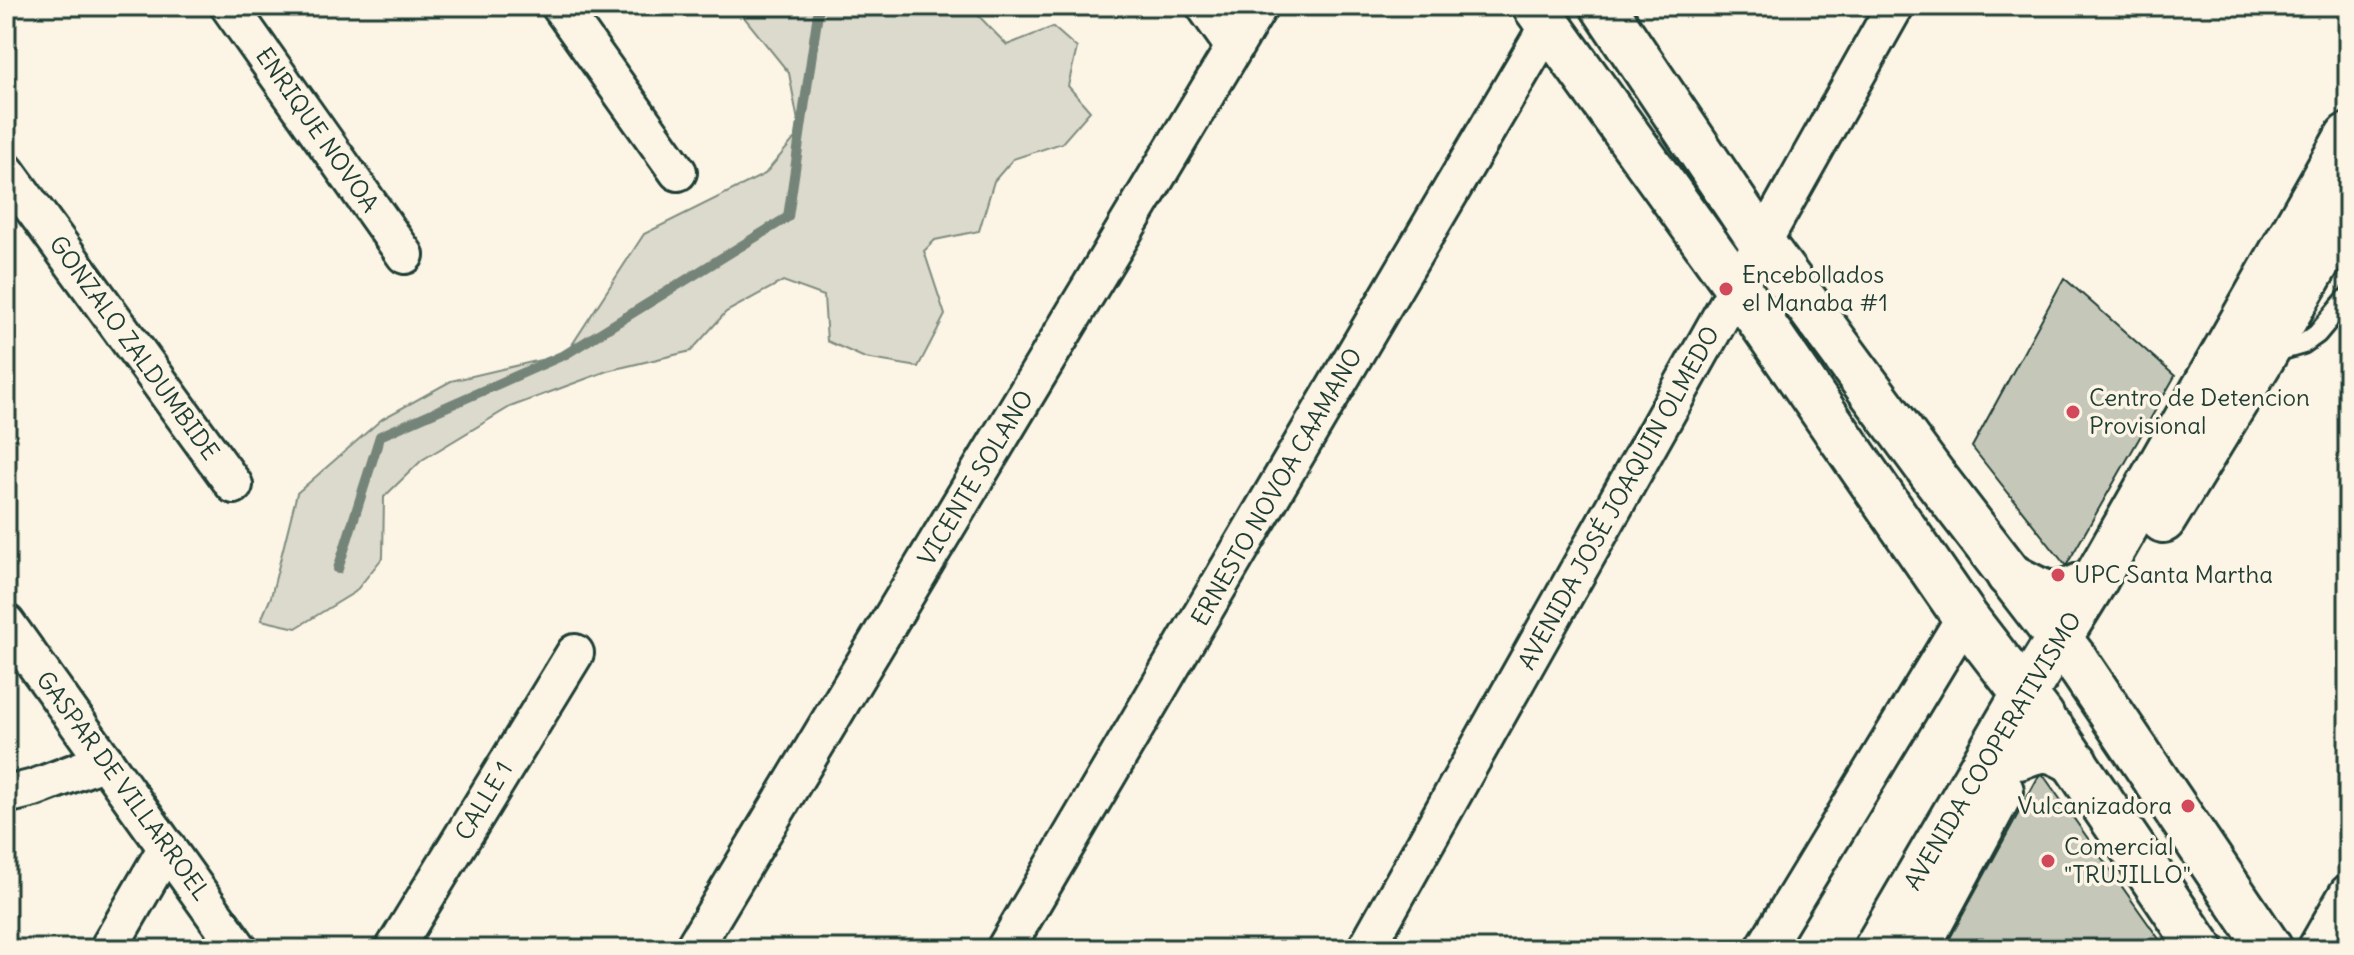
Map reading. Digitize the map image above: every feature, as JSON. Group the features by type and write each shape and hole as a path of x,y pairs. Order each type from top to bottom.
{"main road":[{"path":"1603,6 1762,243 2068,650 2270,949"},
{"path":"1542,15 1737,287 1965,617 2075,762 2201,949"},
{"name":"AVENIDA COOPERATIVISMO","path":"2068,650 2095,580 2348,136"},
{"name":"AVENIDA COOPERATIVISMO","path":"1876,949 2068,650 2262,358 2348,209"},
{"path":"2009,575 2043,594 2064,594 2095,580"},
{"name":"AVENIDA COOPERATIVISMO","path":"1916,949 2019,757 2033,705"},
{"path":"2019,757 2049,749 2075,762"}],"street":[{"name":"ENRIQUE NOVOA","path":"229,6 405,255"},
{"path":"560,6 678,172"},
{"path":"1205,6 1234,47"},
{"name":"VICENTE SOLANO","path":"693,949 1259,6"},
{"name":"AVENIDA JOSÉ JOAQUIN OLMEDO","path":"1366,949 1895,6"},
{"name":"ERNESTO NOVOA CAAMANO","path":"1005,949 1542,15"},
{"name":"GONZALO ZALDUMBIDE","path":"6,171 234,485"},
{"path":"1764,949 1965,617"},
{"name":"GASPAR DE VILLARROEL","path":"6,623 239,949"},
{"name":"CALLE 1","path":"394,949 575,653"},
{"path":"6,795 34,788 105,761"},
{"path":"108,949 167,847"},
{"path":"2316,949 2348,893"}],"lane":[{"path":"2262,358 2303,344 2317,334 2348,297"}],"shaded area":[{"path":"735,6 969,6 1007,45 1053,27 1077,48 1068,86 1090,111 1062,143 1013,159 994,181 979,231 935,240 924,251 945,315 918,367 865,358 827,341 824,296 783,281 726,312 691,351 607,371 510,407 422,460 384,497 383,557 355,592 296,628 261,620 271,597 297,493 382,419 451,381 566,354 644,234 765,174 800,132 789,73"}],"building":[{"name":"Centro de Detencion Provisional","path":"2064,278 2175,376 2066,566 1972,447"},
{"name":"Comercial \"TRUJILLO\"","path":"2041,772 2166,949 1944,949"}],"waterway":[{"path":"338,569 380,436 566,354 788,217 819,6"}],"place":[{"name":"Encebollados el Manaba #1","path":"1726,289"},
{"name":"Centro de Detencion Provisional","path":"2073,412"},
{"name":"UPC Santa Martha","path":"2058,575"},
{"name":"Vulcanizadora","path":"2188,806"},
{"name":"Comercial \"TRUJILLO\"","path":"2048,861"}]}
